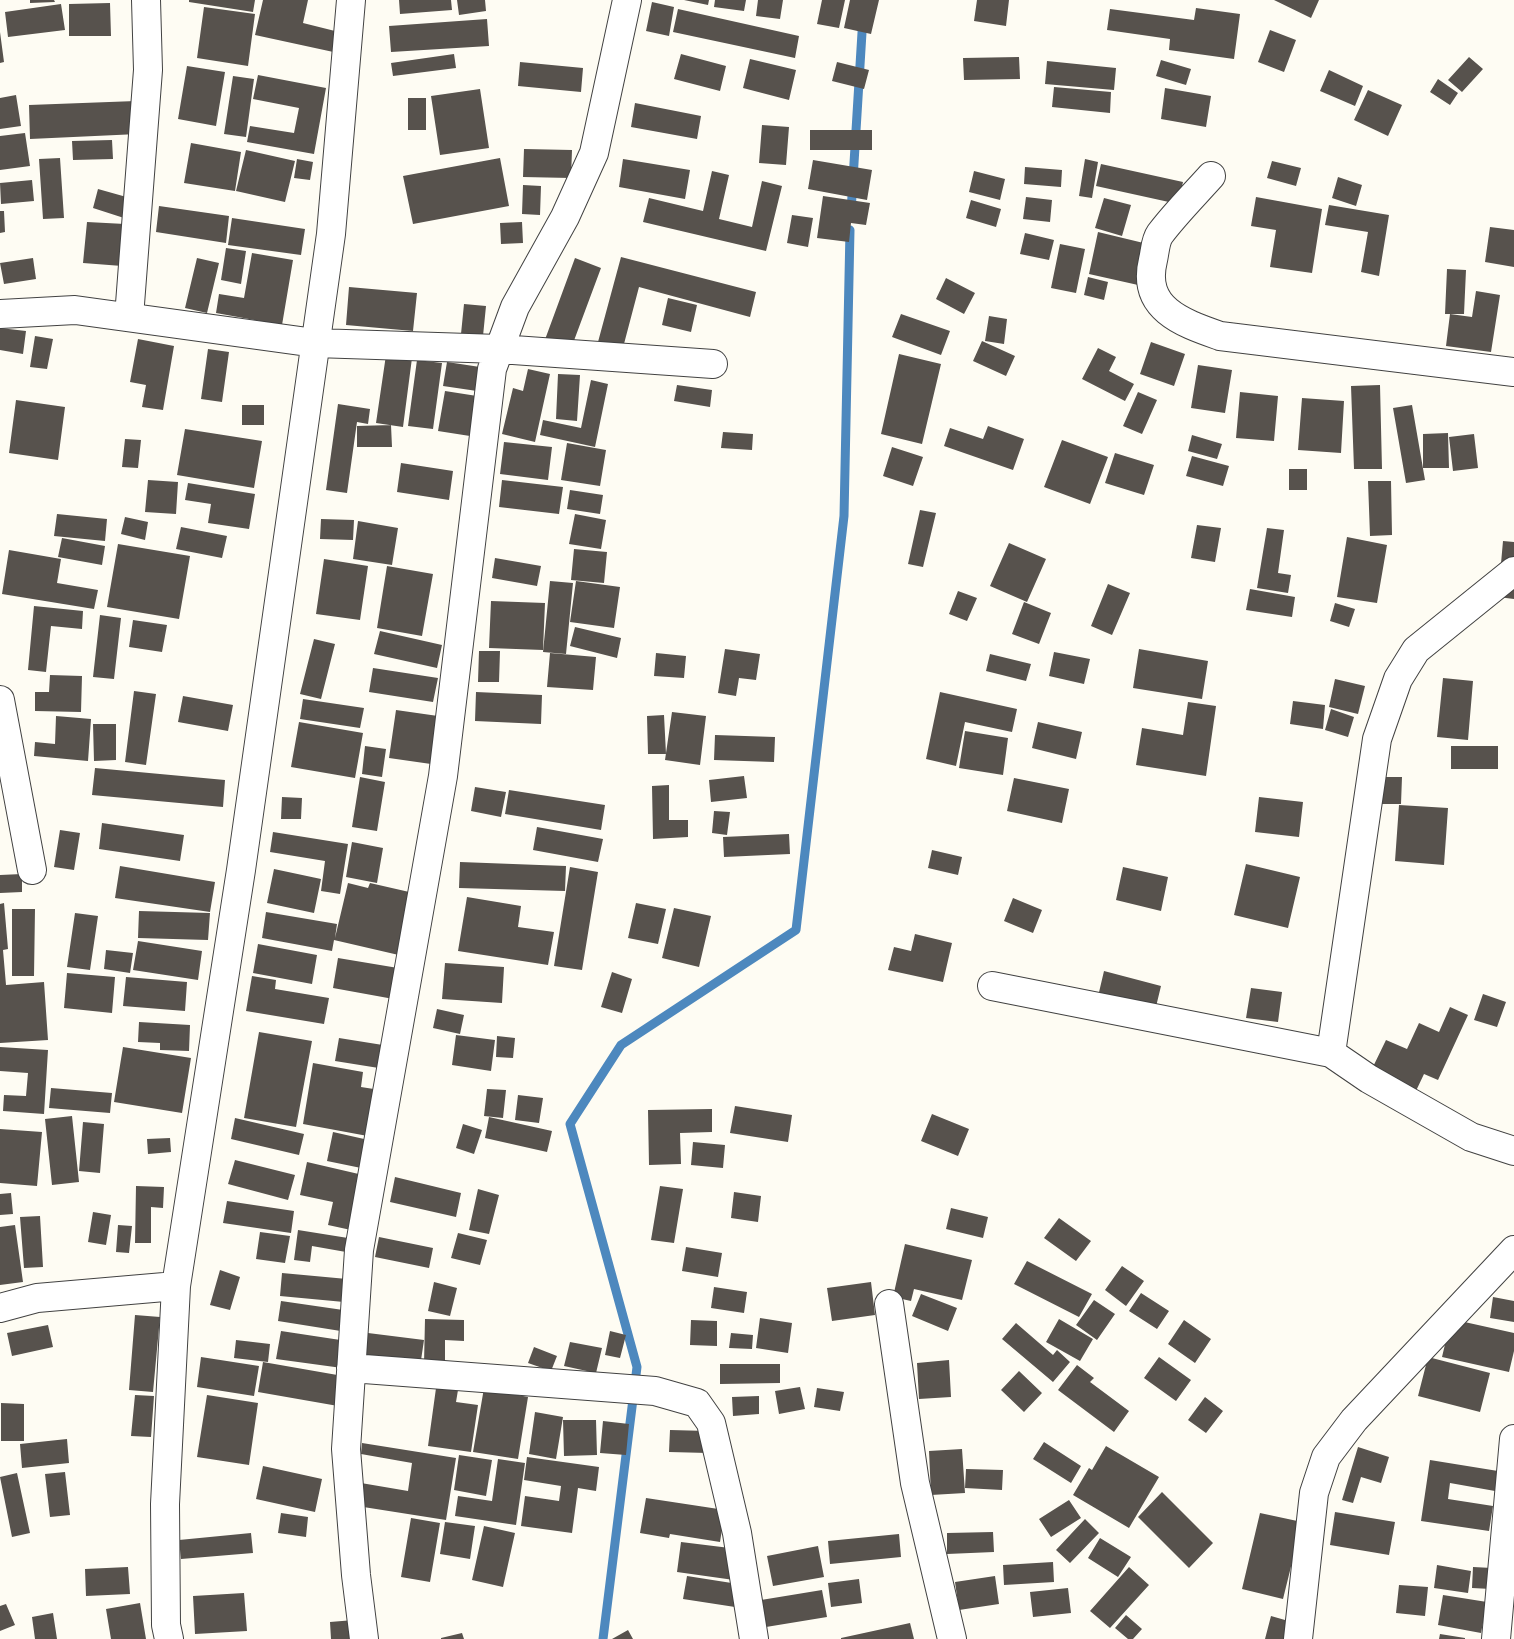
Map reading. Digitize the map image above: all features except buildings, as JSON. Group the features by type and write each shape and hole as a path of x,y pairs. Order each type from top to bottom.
{"street":[{"path":"129,317 148,70 146,0"},
{"path":"169,1639 166,1625 165,1504 176,1286 241,870 330,234 351,0"},
{"path":"364,1639 356,1575 346,1449 359,1250 443,776 492,369 515,307 565,217 594,153 627,0"},
{"path":"1211,176 1159,236 1149,275 1156,299 1167,312 1192,326 1220,336 1514,372"},
{"path":"0,314 75,310 315,343 500,349 713,364"},
{"path":"1331,1053 1377,739 1398,679 1416,650 1514,571"},
{"path":"0,700 32,870"},
{"path":"992,986 1331,1053 1369,1079 1471,1137 1514,1151"},
{"path":"1298,1639 1314,1493 1326,1457 1354,1420 1514,1250"},
{"path":"0,1308 37,1298 176,1286"},
{"path":"889,1304 915,1483 952,1639"},
{"path":"351,1368 655,1391 697,1403 711,1422 737,1533 754,1639"},
{"path":"1496,1639 1514,1439"}],"waterway":[{"path":"851,212 864,0"},
{"path":"603,1639 637,1367 570,1124 621,1045 796,930 844,516 850,230"}]}
